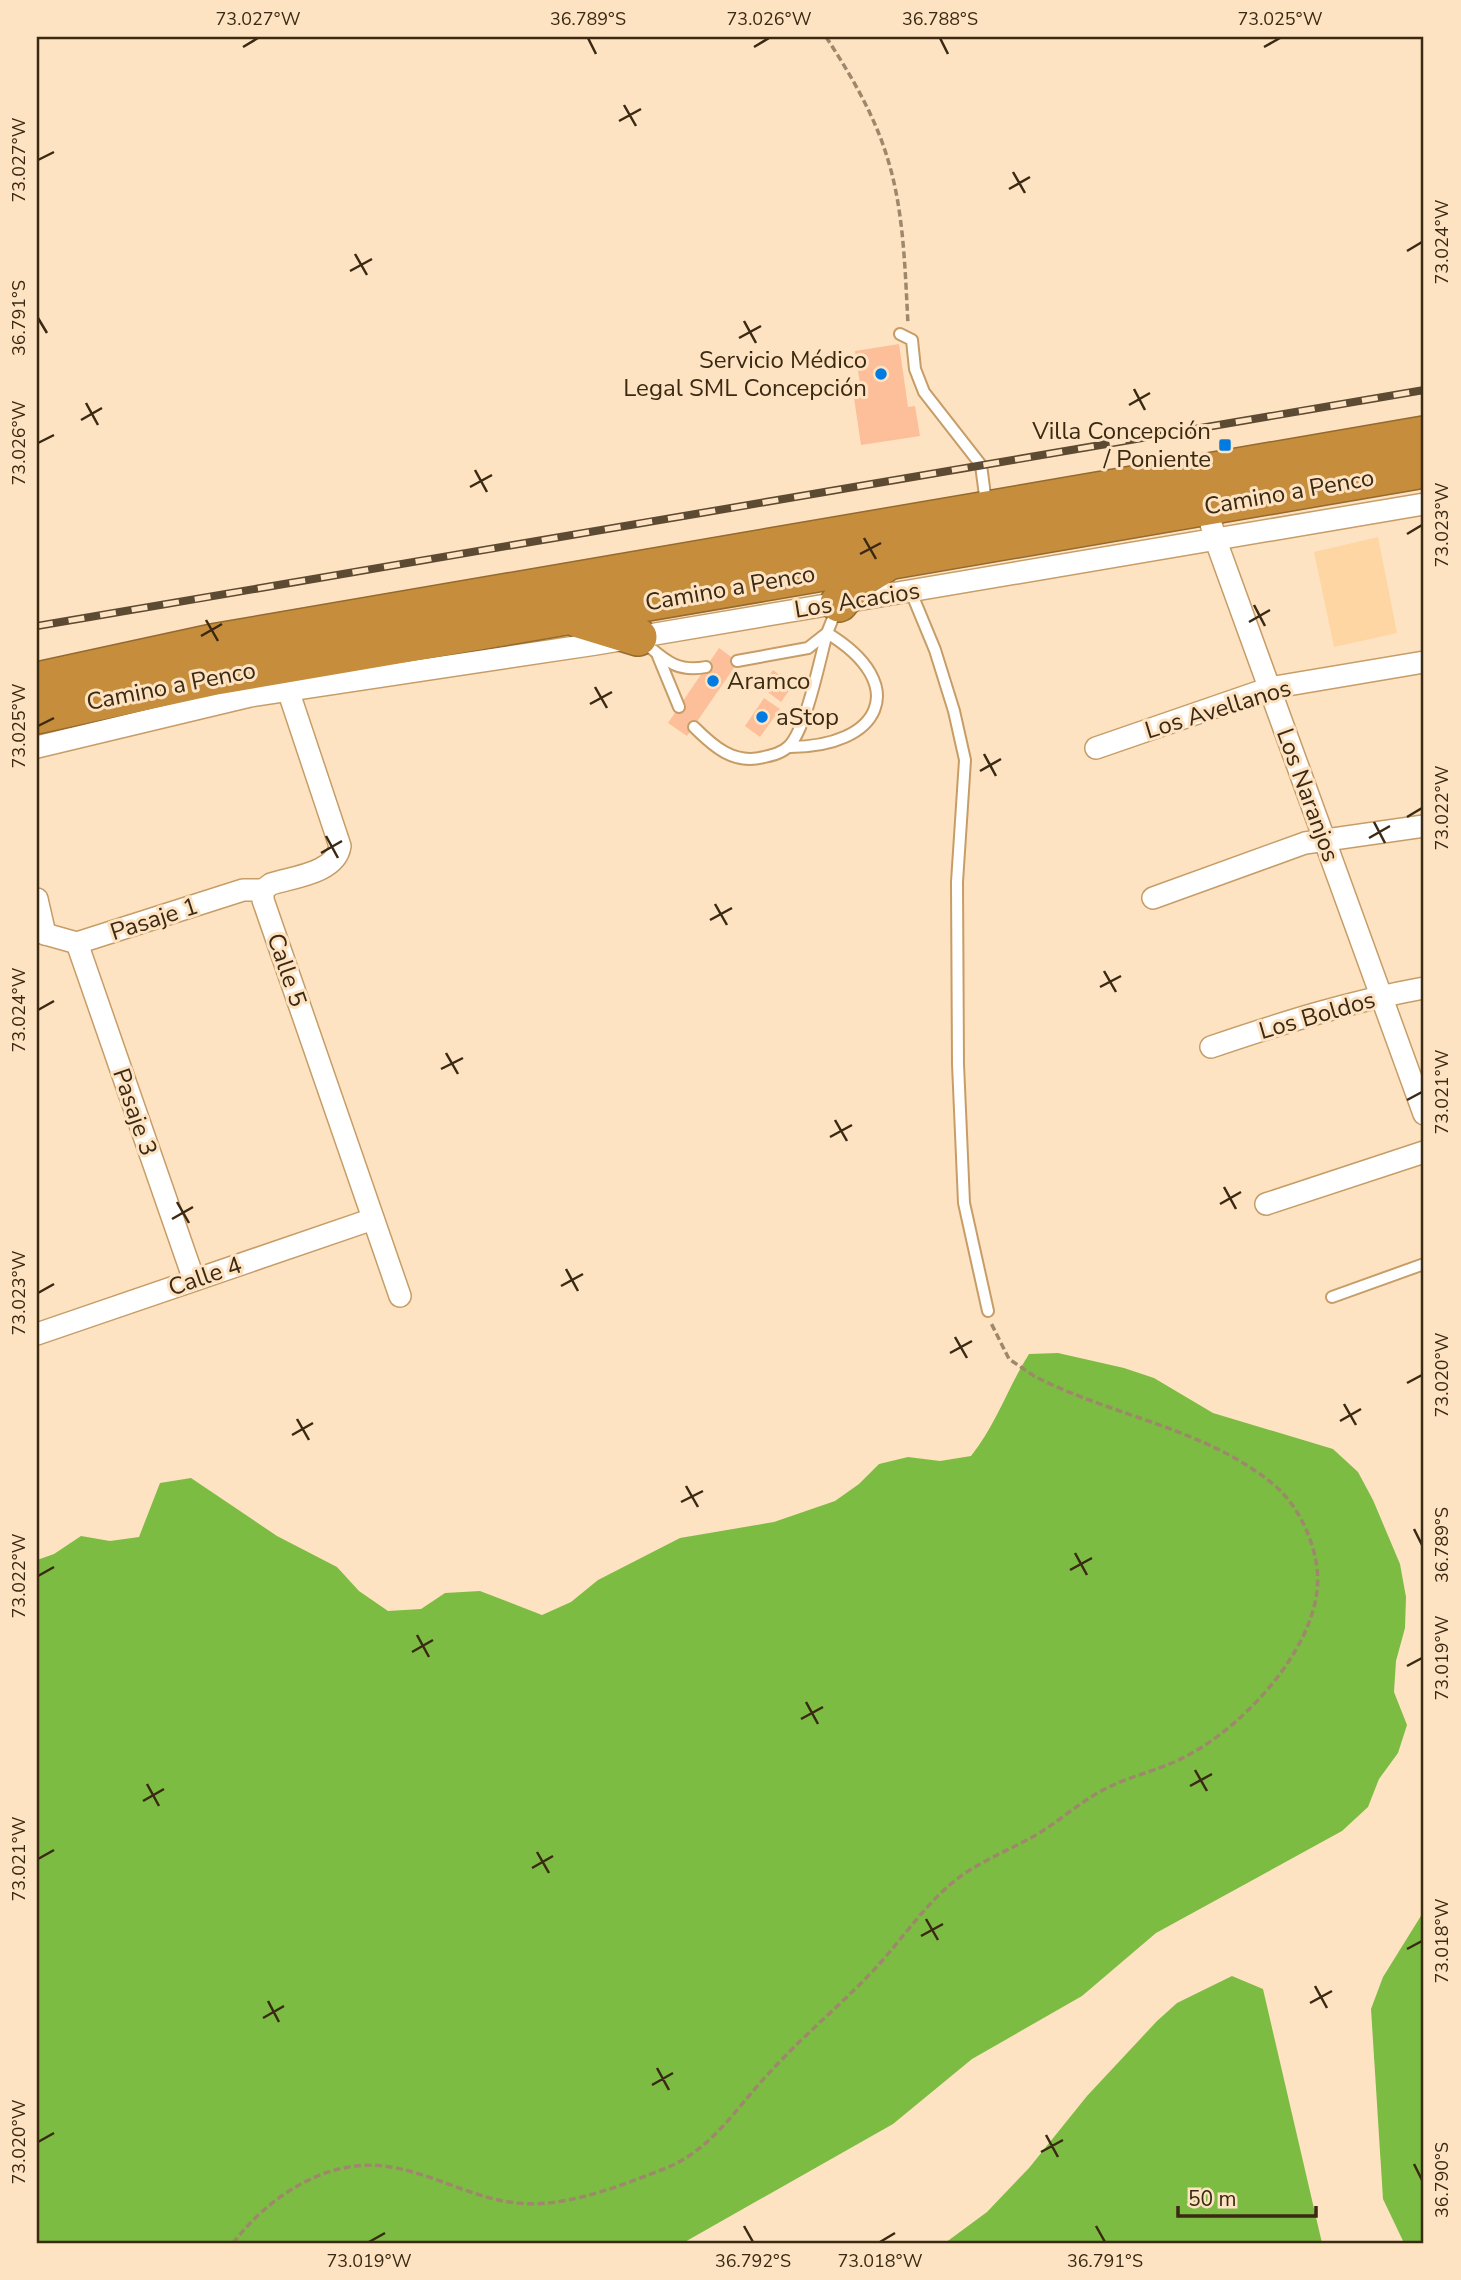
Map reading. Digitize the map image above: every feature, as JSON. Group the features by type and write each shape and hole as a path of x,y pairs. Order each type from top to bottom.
{"highway":[{"name":"Camino a Penco","path":"37,681 212,643 987,509 1207,507 1424,435"},
{"name":"Camino a Penco","path":"37,715 216,676 1424,468"},
{"path":"833,618 857,581 892,561"},
{"path":"564,616 602,624 647,645"}],"street":[{"name":"Los Acacios","path":"37,747 211,704 288,690 647,645 833,618 911,592 1207,507 1424,504"},
{"name":"Los Naranjos","path":"1207,507 1424,1114"},
{"name":"Los Avellanos","path":"1096,748 1270,688 1424,662"},
{"path":"263,890 271,884 329,865 337,857 340,846 288,690"},
{"path":"1153,898 1305,843 1424,826"},
{"name":"Pasaje 1","path":"41,937 77,943 243,890 263,890"},
{"name":"Calle 5","path":"263,890 262,900 400,1296"},
{"path":"37,899 41,937"},
{"name":"Pasaje 3","path":"77,943 194,1280"},
{"name":"Los Boldos","path":"1212,1047 1298,1018 1381,995 1424,988"},
{"path":"1266,1204 1424,1152"},
{"name":"Calle 4","path":"37,1334 373,1219"}],"lane":[{"path":"905,336 924,392 981,465 987,509"},
{"path":"911,592 935,650 954,711 965,760 957,882 958,1064 964,1203 988,1311"},
{"path":"737,661 808,648 833,618"},
{"path":"694,727 719,749 739,759 753,760 776,754 788,747 825,744 850,736 867,723 875,707 876,684 868,667 833,618"},
{"path":"788,747 805,709 833,618"},
{"path":"647,645 681,669 706,667"},
{"path":"647,645 679,707"},
{"path":"1332,1297 1424,1264"}],"path":[{"path":"826,37 856,83 889,161 903,243 905,336"},
{"path":"233,2243 281,2195 311,2179 352,2167 393,2167 497,2200 533,2204 610,2188 686,2160 719,2133 786,2054 871,1973 956,1880 979,1864 1038,1833 1106,1788 1171,1764 1208,1743 1243,1713 1280,1671 1306,1634 1318,1590 1310,1538 1290,1501 1271,1482 1224,1454 1034,1376 1015,1363 1002,1349 988,1311"}],"shaded area":[{"path":"1378,537 1397,633 1334,647 1314,552"}],"green space":[{"path":"1058,1353 1124,1368 1154,1378 1213,1413 1333,1449 1358,1472 1400,1564 1406,1597 1405,1628 1396,1661 1394,1692 1407,1725 1398,1753 1379,1779 1368,1807 1342,1831 1156,1933 1082,1996 972,2059 893,2124 683,2243 37,2243 37,1560 54,1554 81,1536 110,1541 139,1537 160,1483 191,1478 277,1536 337,1567 359,1591 388,1611 421,1609 445,1593 480,1591 542,1615 571,1602 598,1580 680,1538 774,1522 835,1501 859,1484 879,1464 908,1457 940,1461 971,1456 988,1432 1029,1354"},
{"path":"1424,1911 1424,2243 1404,2243 1383,2199 1371,2009 1383,1977"},
{"path":"1232,1976 1263,1989 1322,2243 945,2243 987,2212 1029,2168 1087,2096 1157,2021 1177,2003"}],"building":[{"name":"Servicio Médico Legal SML Concepción","path":"899,344 908,407 915,406 920,436 861,445 854,398 862,397 855,351"},
{"path":"719,648 738,662 687,736 668,723"},
{"path":"773,670 793,685 781,702 761,687"},
{"name":"aStop","path":"764,698 780,709 760,737 745,726"}],"railway":[{"path":"37,626 1424,390"}],"place":[{"name":"Servicio Médico Legal SML Concepción","path":"881,374"},
{"name":"Villa Concepción / Poniente","path":"1225,445"},
{"name":"Aramco","path":"713,681"},
{"name":"aStop","path":"762,717"}]}
